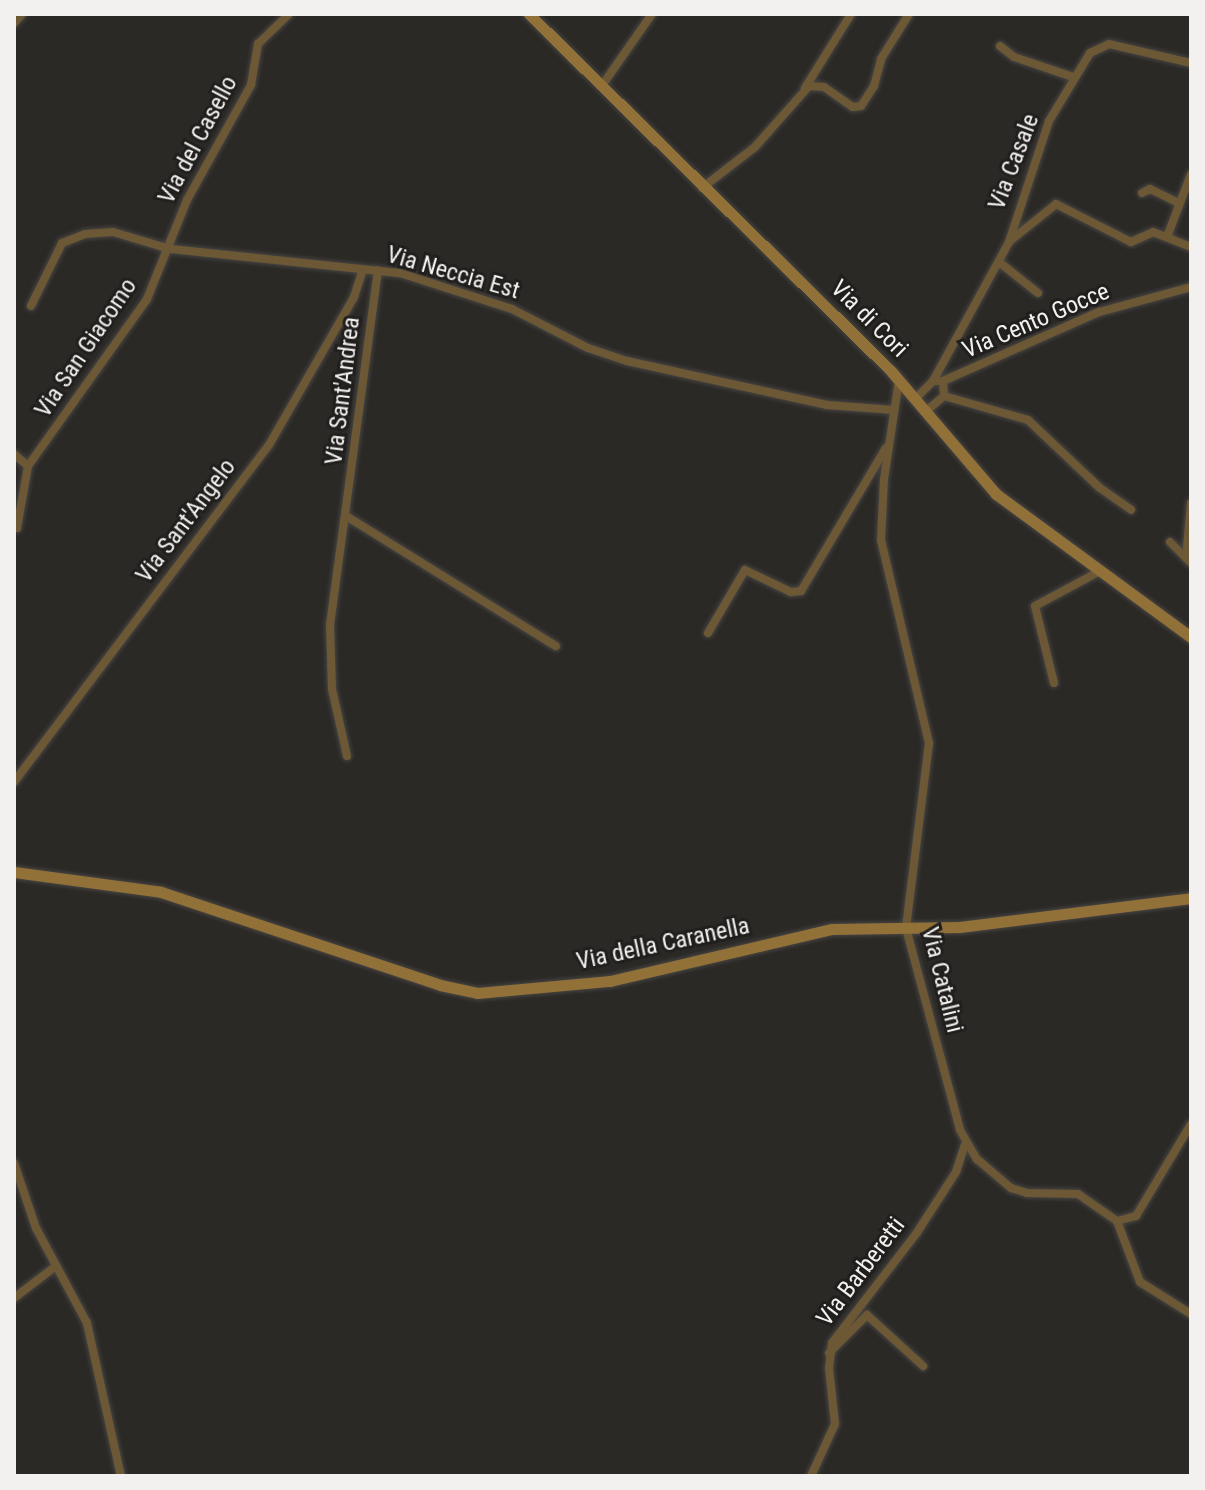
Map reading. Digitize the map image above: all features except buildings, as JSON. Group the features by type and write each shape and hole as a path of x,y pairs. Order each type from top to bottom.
{"main road":[{"name":"Via di Cori","path":"529,14 899,380 996,494 1191,637"},
{"name":"Via della Caranella","path":"14,872 161,892 440,985 477,993 610,981 822,930 959,927 1191,898"}],"street":[{"path":"14,23 22,14"},
{"name":"Via del Casello","path":"170,249 187,200 251,85 258,44 289,14"},
{"path":"601,87 652,14"},
{"path":"702,188 755,147 805,88 851,14"},
{"path":"805,88 821,86 861,106 909,14"},
{"name":"Via Casale","path":"938,381 1009,242 1049,121 1073,77 1092,51 1107,44 1191,63"},
{"path":"1000,46 1014,57 1073,77"},
{"path":"1167,237 1191,174"},
{"path":"1142,193 1150,189 1179,203"},
{"path":"1009,242 1054,204 1131,242 1153,232 1191,247"},
{"name":"Via Neccia Est","path":"31,306 51,258 71,238 113,232 170,249 378,270 506,306 627,361 827,405 894,410"},
{"name":"Via San Giacomo","path":"17,528 28,466 147,299 170,249"},
{"path":"999,262 1038,293"},
{"name":"Via Sant'Angelo","path":"14,782 273,438 355,293 363,269"},
{"name":"Via Sant'Andrea","path":"347,756 332,689 330,639 378,270"},
{"name":"Via Cento Gocce","path":"938,381 1106,310 1191,287"},
{"name":"Via Catalini","path":"899,380 889,444 882,550 928,737 906,928 965,1145"},
{"path":"915,399 938,381 944,396"},
{"path":"925,412 944,396"},
{"path":"944,396 1029,421 1100,488 1131,510"},
{"path":"708,633 745,570 793,593 803,590 889,444"},
{"path":"14,454 28,466"},
{"path":"1189,560 1191,503"},
{"path":"346,516 556,646"},
{"path":"1170,542 1189,560"},
{"path":"1054,683 1035,606 1102,570"},
{"path":"1117,1221 1136,1216 1191,1124"},
{"path":"965,1145 1016,1190 1078,1194 1117,1221 1140,1282 1191,1314"},
{"name":"Via Barberetti","path":"811,1476 834,1427 829,1353 854,1310 944,1191 965,1145"},
{"path":"14,1163 34,1223 89,1328 121,1476"},
{"path":"14,1298 56,1266"},
{"path":"829,1353 867,1315 923,1366"}]}
